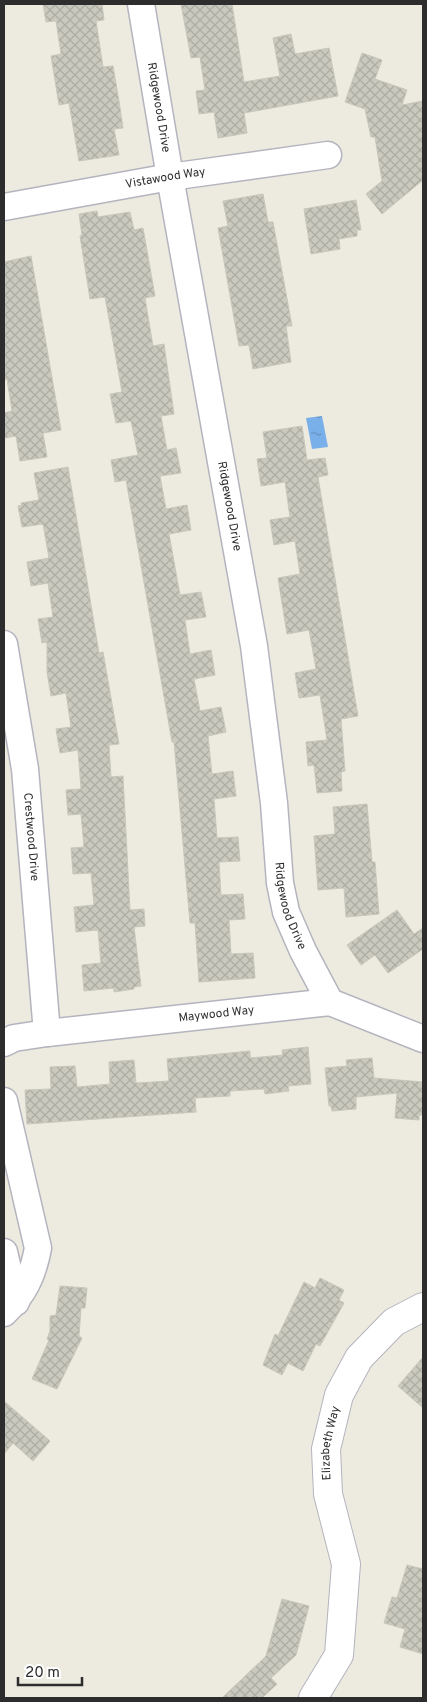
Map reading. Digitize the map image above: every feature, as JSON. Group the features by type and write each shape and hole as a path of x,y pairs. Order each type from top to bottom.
{"street":[{"name":"Ridgewood Drive","path":"142,4 170,177 254,646 274,803 280,883 286,912 303,951 330,1002"},
{"name":"Vistawood Way","path":"4,207 170,177 328,155"},
{"name":"Crestwood Drive","path":"4,644 25,769 47,1033"},
{"name":"Maywood Way","path":"4,1043 14,1038 47,1033 330,1002 423,1039"},
{"path":"4,1101 38,1248 34,1269 10,1307"},
{"path":"4,1252 10,1307"},
{"name":"Elizabeth Way","path":"313,1698 340,1655 346,1564 328,1494 326,1449 339,1395 359,1358 394,1322 423,1307"}],"water":[{"path":"322,416 328,447 312,449 306,418"}],"building":[{"path":"43,4 102,4 104,20 96,21 103,67 113,66 123,128 114,129 119,155 79,161 69,103 59,105 51,56 61,54 56,21 46,22"},
{"path":"181,4 232,4 244,82 280,76 273,38 291,34 295,54 329,48 338,96 244,113 247,133 218,138 214,112 199,114 196,91 205,90 200,57 191,58"},
{"path":"362,53 382,60 375,79 407,90 402,105 423,101 423,180 382,214 366,194 382,181 375,137 371,137 365,109 345,102"},
{"path":"263,194 268,222 273,222 292,326 286,326 291,362 253,369 249,345 239,346 218,228 228,226 223,201"},
{"path":"356,200 361,230 357,230 357,236 339,239 340,249 311,254 304,209"},
{"path":"97,211 98,217 130,212 134,230 143,228 155,296 145,298 153,346 164,344 174,414 161,416 167,450 176,448 181,473 160,476 166,509 187,505 191,530 169,534 180,595 201,592 206,617 185,620 190,654 211,650 215,675 194,679 200,711 221,707 226,732 208,736 212,774 233,771 236,796 214,799 217,838 238,837 240,861 219,862 221,895 243,894 245,919 229,920 231,954 253,953 255,978 199,982 195,923 190,923 174,742 172,742 126,480 115,482 111,460 138,455 131,421 116,423 110,394 122,392 105,297 90,299 80,236 82,235 79,214"},
{"path":"31,256 61,430 43,433 47,457 20,461 16,436 4,438 4,413 12,411 7,379 4,380 4,262"},
{"path":"302,426 307,460 325,458 328,475 318,477 358,716 341,719 345,771 341,772 342,791 317,793 314,765 308,766 306,742 327,740 320,695 299,698 295,673 316,669 309,630 287,634 278,578 300,574 295,541 274,545 270,520 290,517 285,482 261,486 257,459 267,458 263,432"},
{"path":"68,467 99,653 103,652 119,744 109,745 111,777 123,776 130,910 144,909 145,926 134,927 141,986 114,992 114,988 84,991 82,965 101,963 98,930 76,932 74,907 94,905 91,873 73,874 71,848 84,847 81,814 68,815 66,790 81,789 78,750 60,753 56,729 71,727 66,693 51,696 47,672 47,642 42,643 38,619 53,617 48,583 31,586 27,562 49,558 43,524 22,527 18,506 22,505 21,503 39,500 34,473"},
{"path":"367,804 372,862 375,862 379,914 346,917 344,888 318,890 314,836 335,834 333,807"},
{"path":"397,910 414,934 423,928 423,949 388,973 375,955 361,965 347,945"},
{"path":"308,1047 311,1084 288,1086 289,1091 265,1094 264,1089 230,1091 230,1096 195,1098 196,1112 27,1124 25,1090 51,1089 50,1067 75,1066 77,1087 110,1084 109,1062 134,1060 136,1083 169,1081 167,1059 250,1051 250,1058 283,1055 282,1050"},
{"path":"372,1058 374,1078 423,1082 423,1115 419,1115 419,1120 395,1118 397,1093 356,1097 356,1109 332,1111 331,1106 329,1106 325,1068 347,1066 346,1060"},
{"path":"320,1278 344,1290 339,1300 344,1303 320,1346 316,1344 303,1371 288,1363 282,1375 263,1365 275,1334 278,1336 304,1282 315,1288"},
{"path":"60,1286 87,1288 85,1308 81,1308 79,1336 82,1338 57,1389 32,1379 49,1340 47,1339 50,1331 50,1316 56,1315"},
{"path":"423,1357 423,1408 398,1386"},
{"path":"4,1401 50,1441 33,1461 13,1443 4,1454"},
{"path":"407,1565 423,1569 423,1654 400,1647 405,1629 384,1623 392,1597 397,1598"},
{"path":"282,1599 309,1606 296,1655 271,1678 277,1684 262,1698 222,1698 266,1656"}]}
